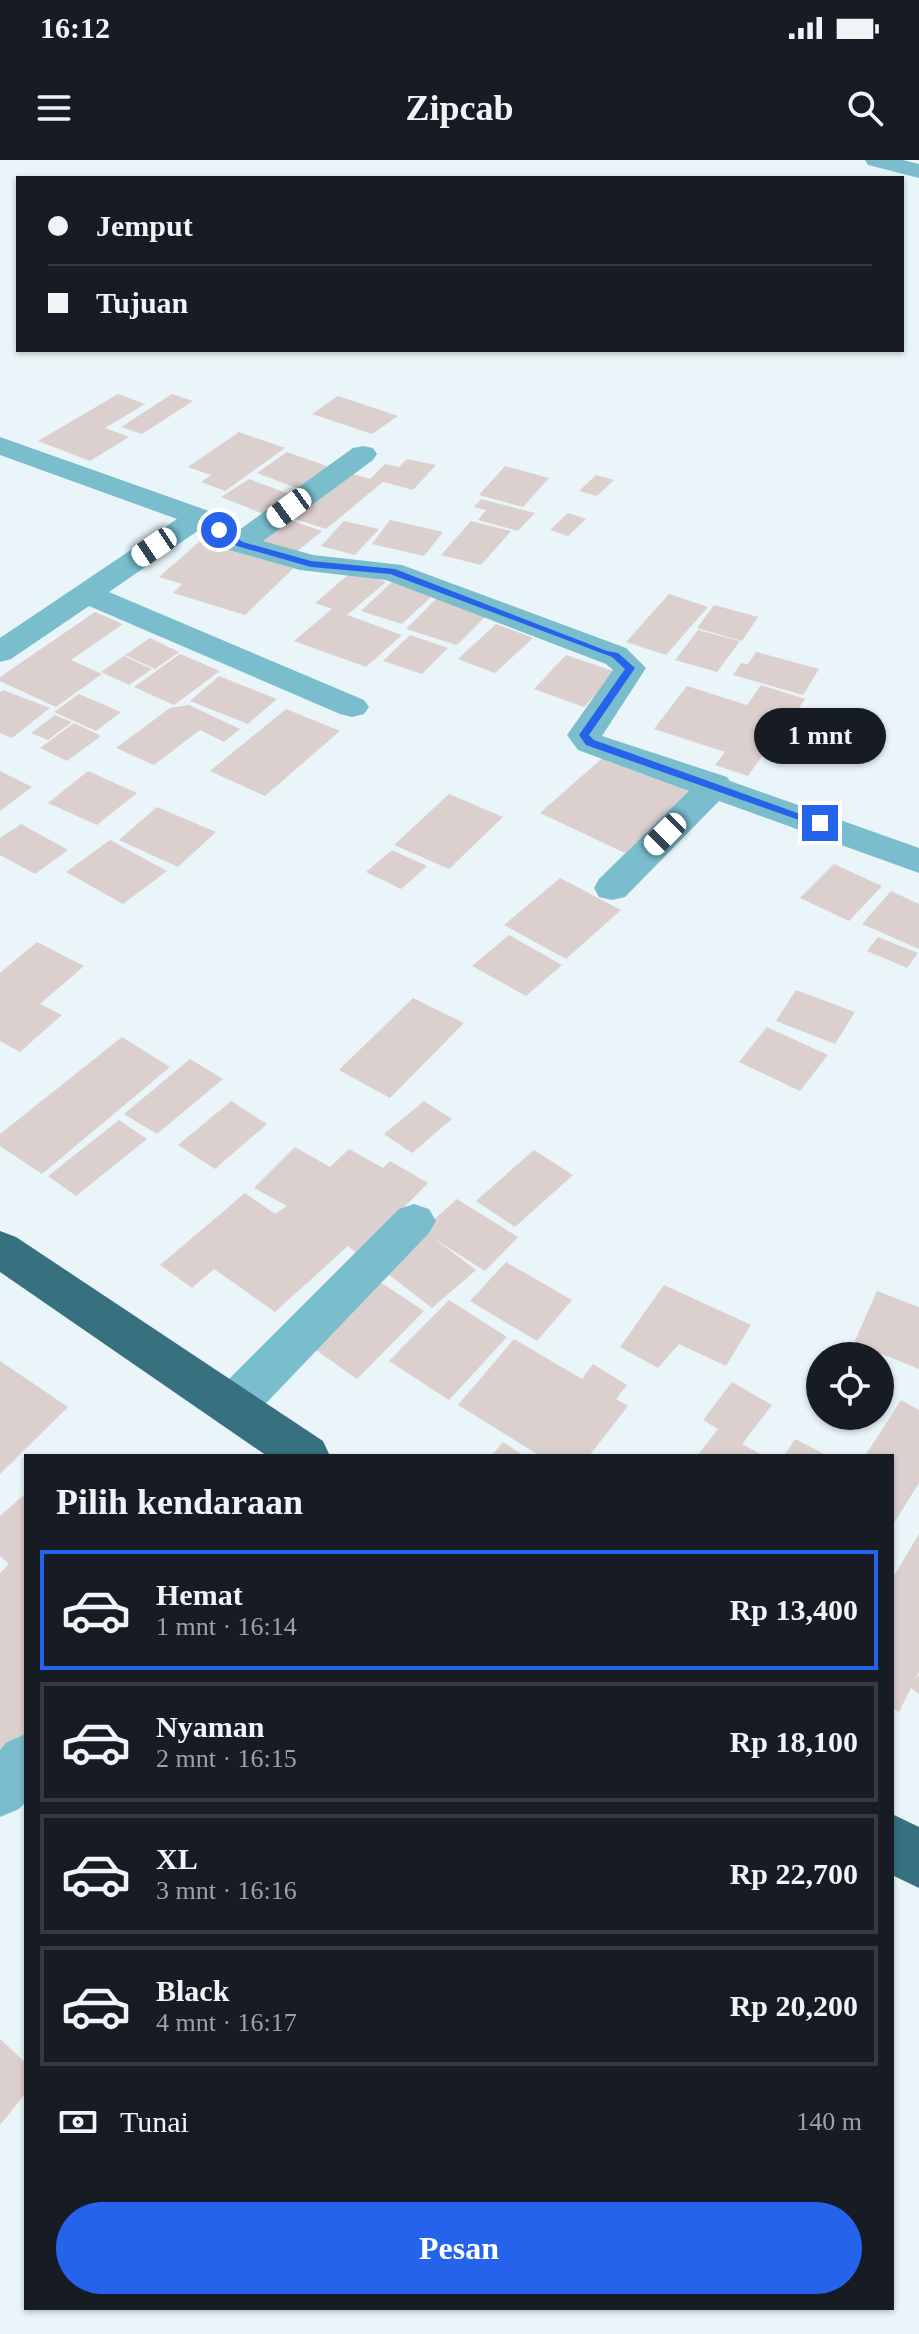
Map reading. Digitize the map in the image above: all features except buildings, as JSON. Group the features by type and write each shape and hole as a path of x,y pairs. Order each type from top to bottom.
{"highway":[{"path":"0,1249 303,1454"},
{"path":"894,1843 919,1860"}],"street":[{"path":"876,160 919,171"},
{"path":"0,445 199,517 240,544 311,564 391,571 615,655 630,668 584,735 600,748 715,785 919,861"},
{"path":"240,544 363,454"},
{"path":"0,652 199,517"},
{"path":"86,593 352,707"},
{"path":"612,888 715,785"},
{"path":"233,1406 414,1221"},
{"path":"0,1790 24,1763"}],"route":[{"path":"219,530 240,544 311,564 391,571 615,655 630,668 584,735 590,743 820,823"}]}
